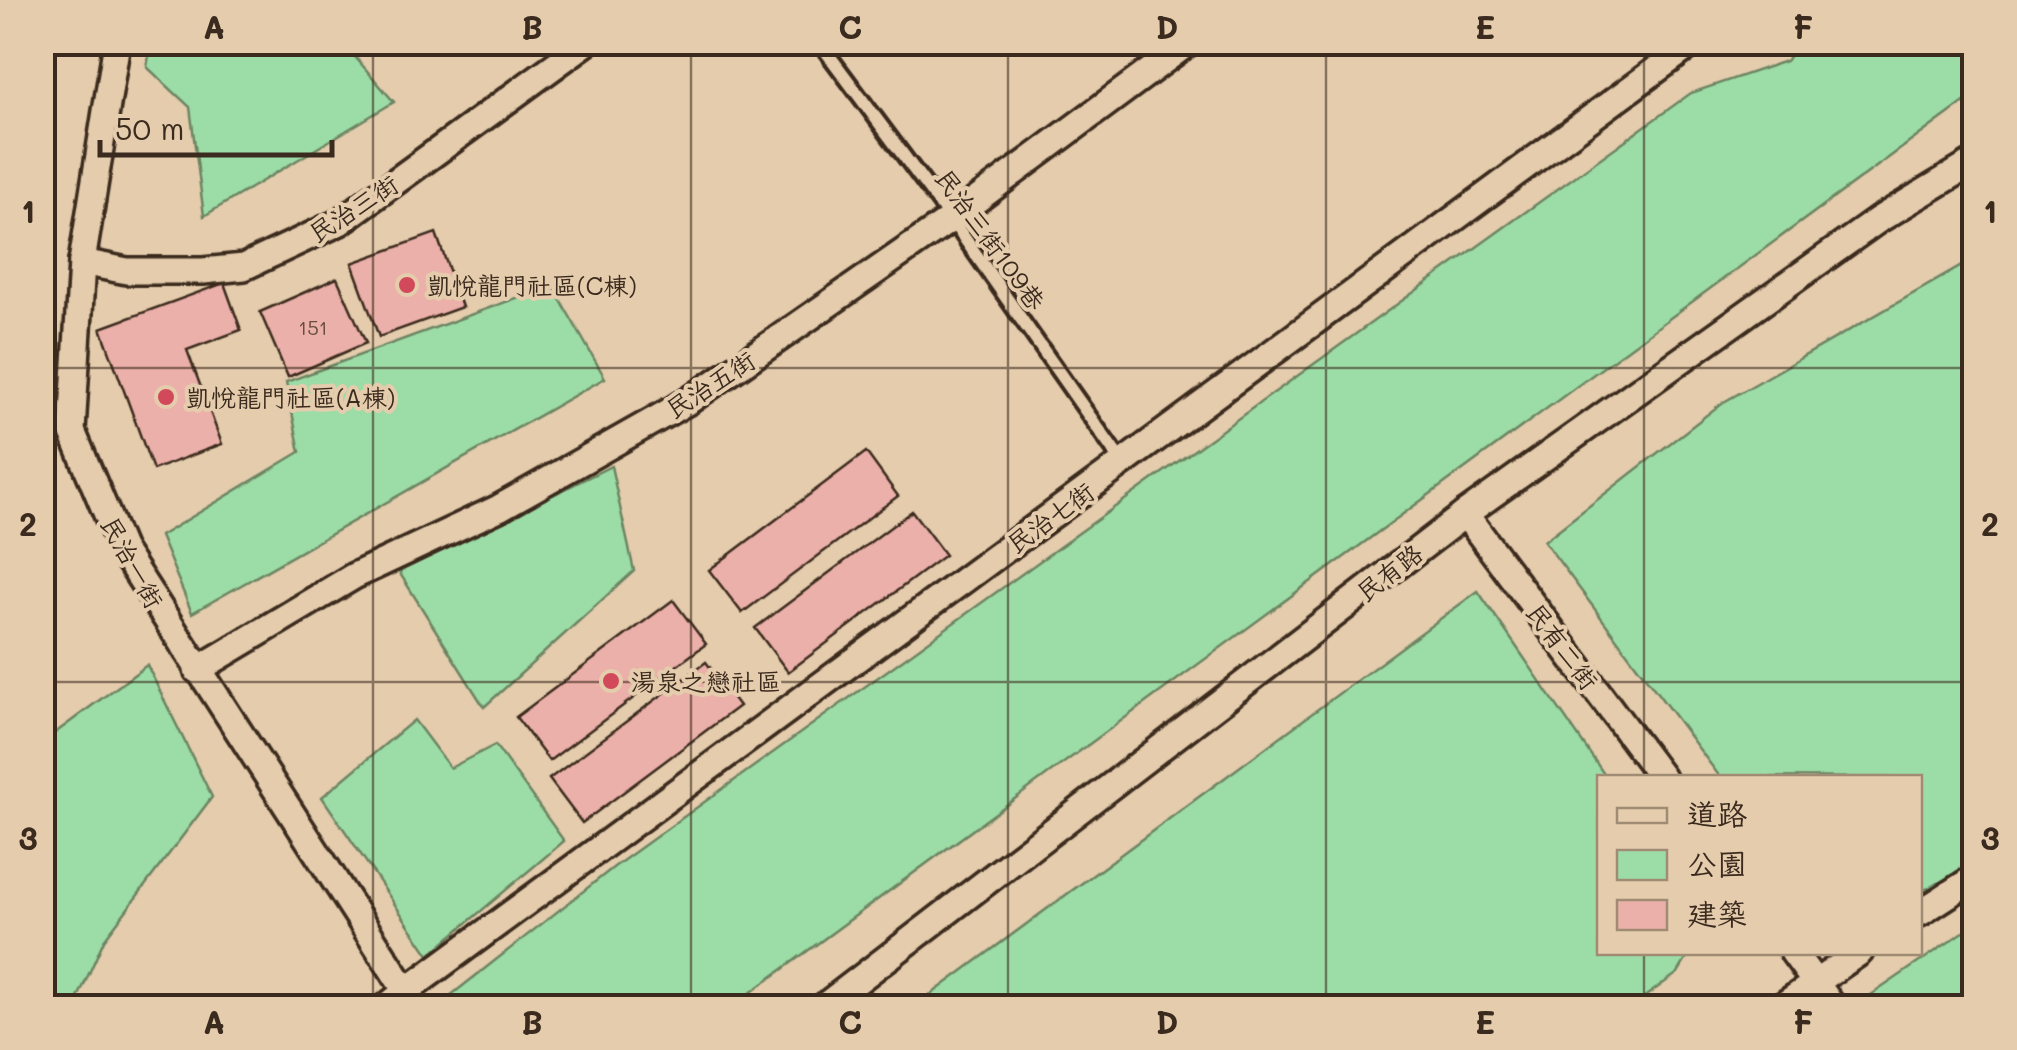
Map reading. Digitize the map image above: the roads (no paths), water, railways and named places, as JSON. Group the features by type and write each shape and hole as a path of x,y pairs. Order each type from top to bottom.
{"street":[{"name":"民治一街","path":"117,42 82,262 72,430 122,550 406,992"},
{"name":"民治三街","path":"82,262 127,271 244,267 340,222 588,42"},
{"name":"民治五街","path":"197,670 354,576 499,508 690,400 950,219 1190,42"},
{"name":"民治七街","path":"406,992 1694,42"},
{"name":"民有路","path":"822,1008 1465,514 1878,220 1974,162"},
{"name":"民有二街","path":"1465,514 1660,775"},
{"path":"1922,912 1974,878"},
{"path":"1795,955 1834,1008"},
{"path":"1779,1008 1856,955"},
{"path":"385,1008 406,992"}],"lane":[{"name":"民治三街109巷","path":"818,42 950,219 1123,464"}],"place":[{"name":"凱悅龍門社區(C棟)","path":"407,285"},
{"name":"凱悅龍門社區(A棟)","path":"166,397"},
{"name":"湯泉之戀社區","path":"611,681"}]}
